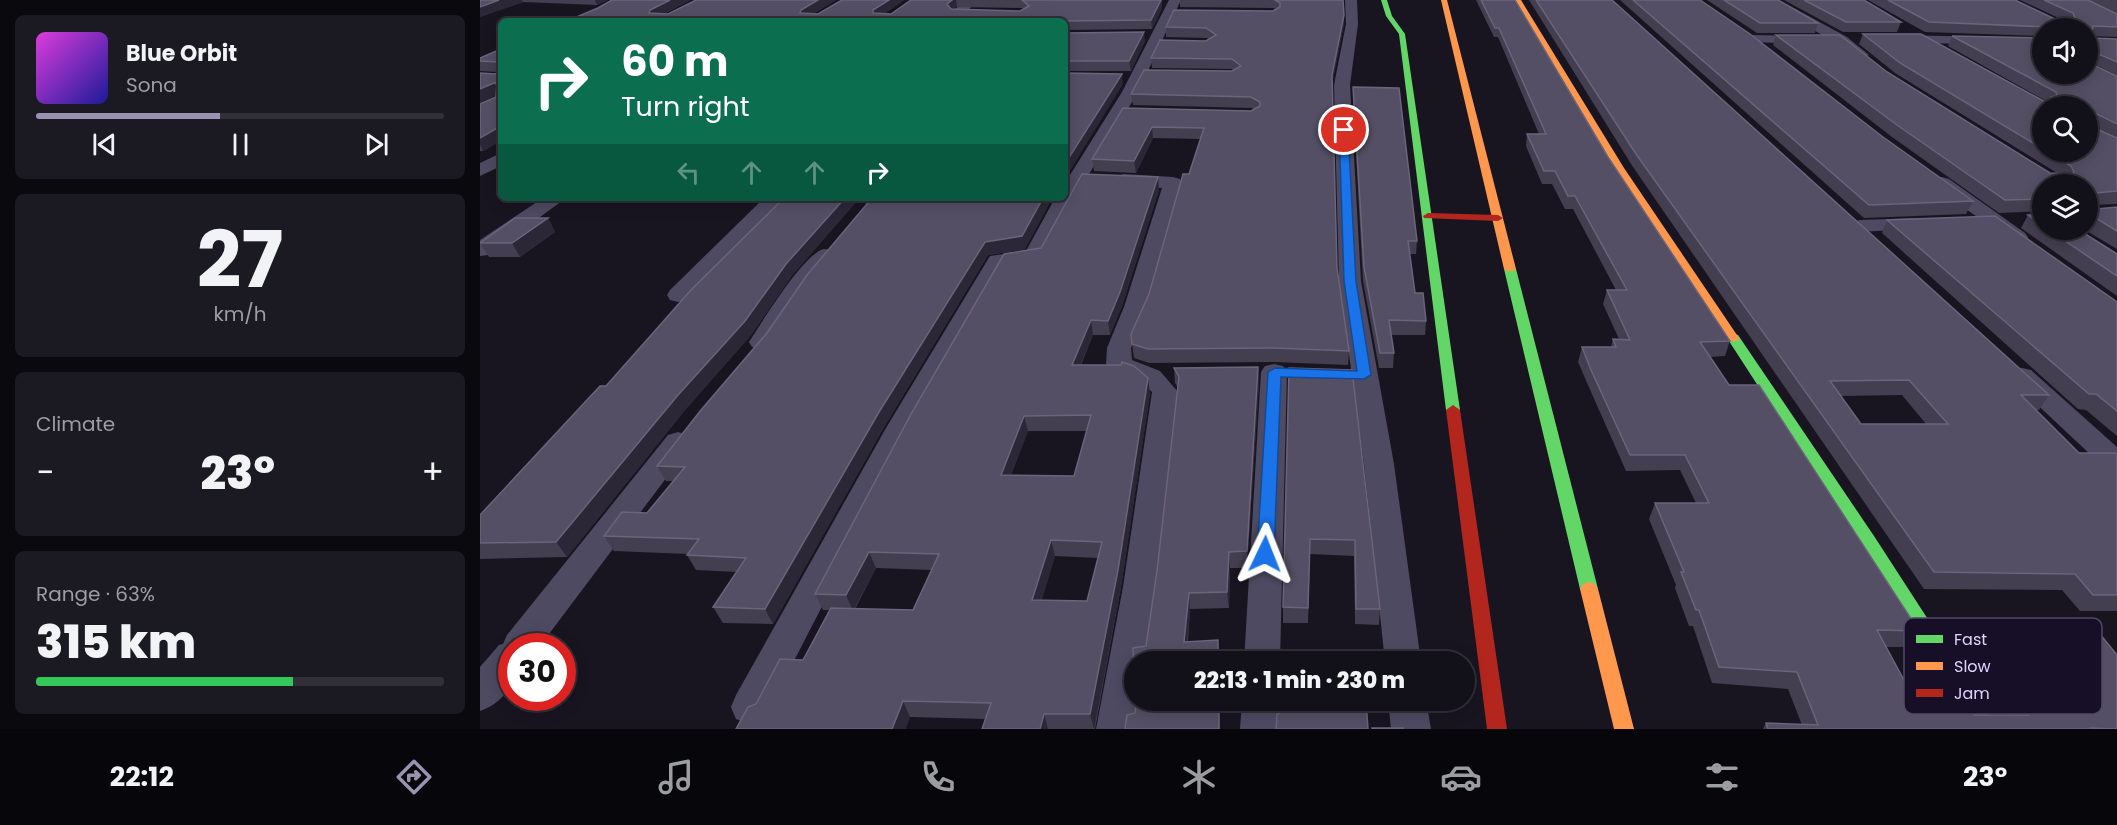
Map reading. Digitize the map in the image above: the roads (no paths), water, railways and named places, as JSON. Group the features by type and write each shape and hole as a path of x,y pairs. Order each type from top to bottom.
{"street":[{"path":"952,17 974,0"},
{"path":"1351,0 1352,24 1342,84 1353,375 1379,464 1401,651"},
{"path":"1384,0 1389,16 1402,34 1497,729"},
{"path":"1444,0 1624,729"},
{"path":"1518,0 1619,168 1918,618"},
{"path":"1770,0 1842,40 1874,65"},
{"path":"1068,194 1138,76 1152,38 1173,6"},
{"path":"952,17 979,13"},
{"path":"1896,24 1952,56"},
{"path":"1771,54 1748,36 1842,40 1922,38 2032,42"},
{"path":"1152,38 1175,43"},
{"path":"1117,112 1139,113"},
{"path":"480,171 498,160"},
{"path":"1068,163 1083,170 1173,183 1136,307 1119,348 1119,365 1150,374 1184,373"},
{"path":"1931,176 2033,248"},
{"path":"480,250 552,201"},
{"path":"678,295 772,201"},
{"path":"750,707 900,428 993,269 998,261 1034,256 1063,201"},
{"path":"1842,211 1876,242"},
{"path":"1428,216 1498,219"},
{"path":"1962,222 2031,220"},
{"path":"1860,226 1939,223"},
{"path":"748,358 801,283 844,232"},
{"path":"2011,366 2117,464"},
{"path":"1262,651 1274,372"},
{"path":"1116,729 1140,587 1165,392 1160,383 1150,374"},
{"path":"530,633 697,417"},
{"path":"480,694 498,673"},
{"path":"1260,729 1261,711"},
{"path":"1409,711 1411,729"},
{"path":"1979,714 1989,729"}]}
